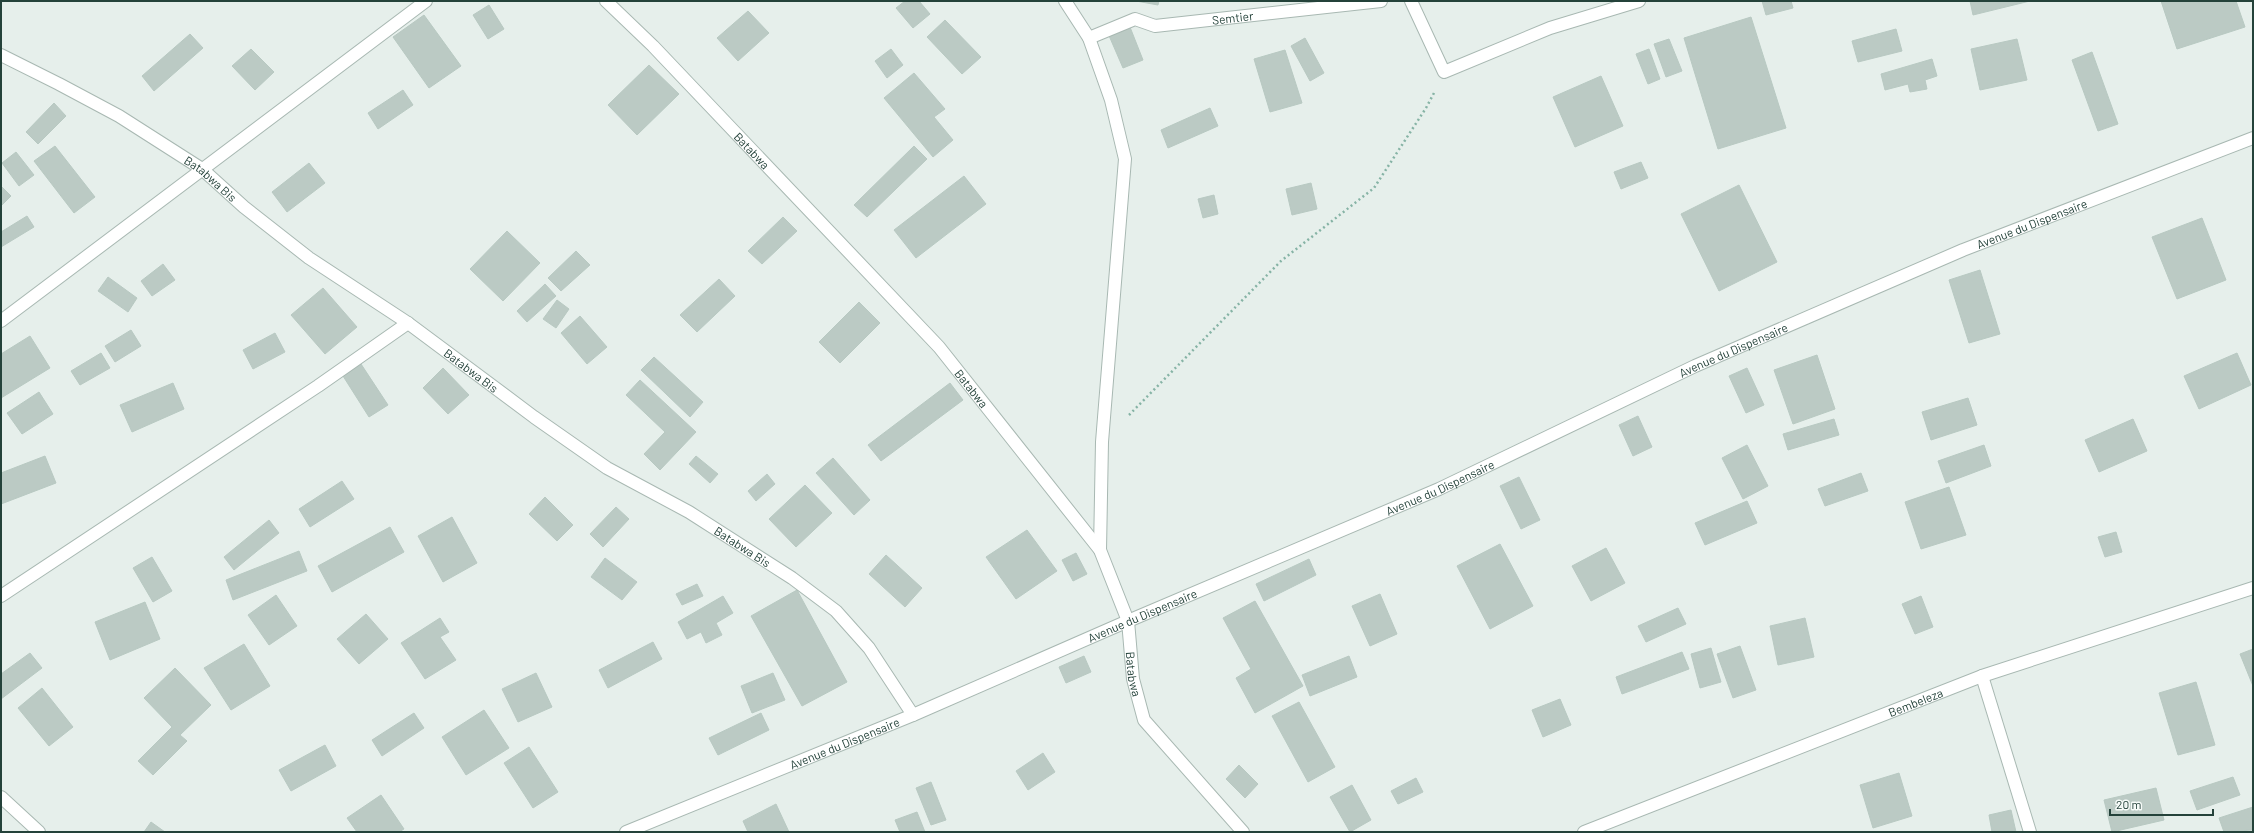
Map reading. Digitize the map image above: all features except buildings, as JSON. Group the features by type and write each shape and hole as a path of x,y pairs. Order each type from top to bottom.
{"street":[{"path":"1,321 426,1"},
{"name":"Batabwa","path":"606,1 653,46 939,347 1100,550 1128,621 1133,679 1144,720 1243,832"},
{"path":"1065,1 1089,38 1111,100 1125,159 1102,442 1100,550"},
{"name":"Semtier","path":"1089,38 1135,19 1155,26 1380,1"},
{"path":"1411,1 1444,72 1550,28 1640,1"},
{"name":"Batabwa Bis","path":"1,55 119,116 202,169 244,207 309,258 408,323 534,417 607,468 689,512 792,578 836,610 869,648 914,715"},
{"name":"Avenue du Dispensaire","path":"626,832 914,715 1128,621 1439,489 1695,366 1956,253 2253,138"},
{"path":"1,596 318,386 408,323"},
{"name":"Bembeleza","path":"1584,832 1982,676 2253,588"},
{"path":"1982,676 2030,832"},
{"path":"1,797 38,832"}],"path":[{"path":"1102,442 1280,261 1374,188 1426,108 1444,72"}]}
